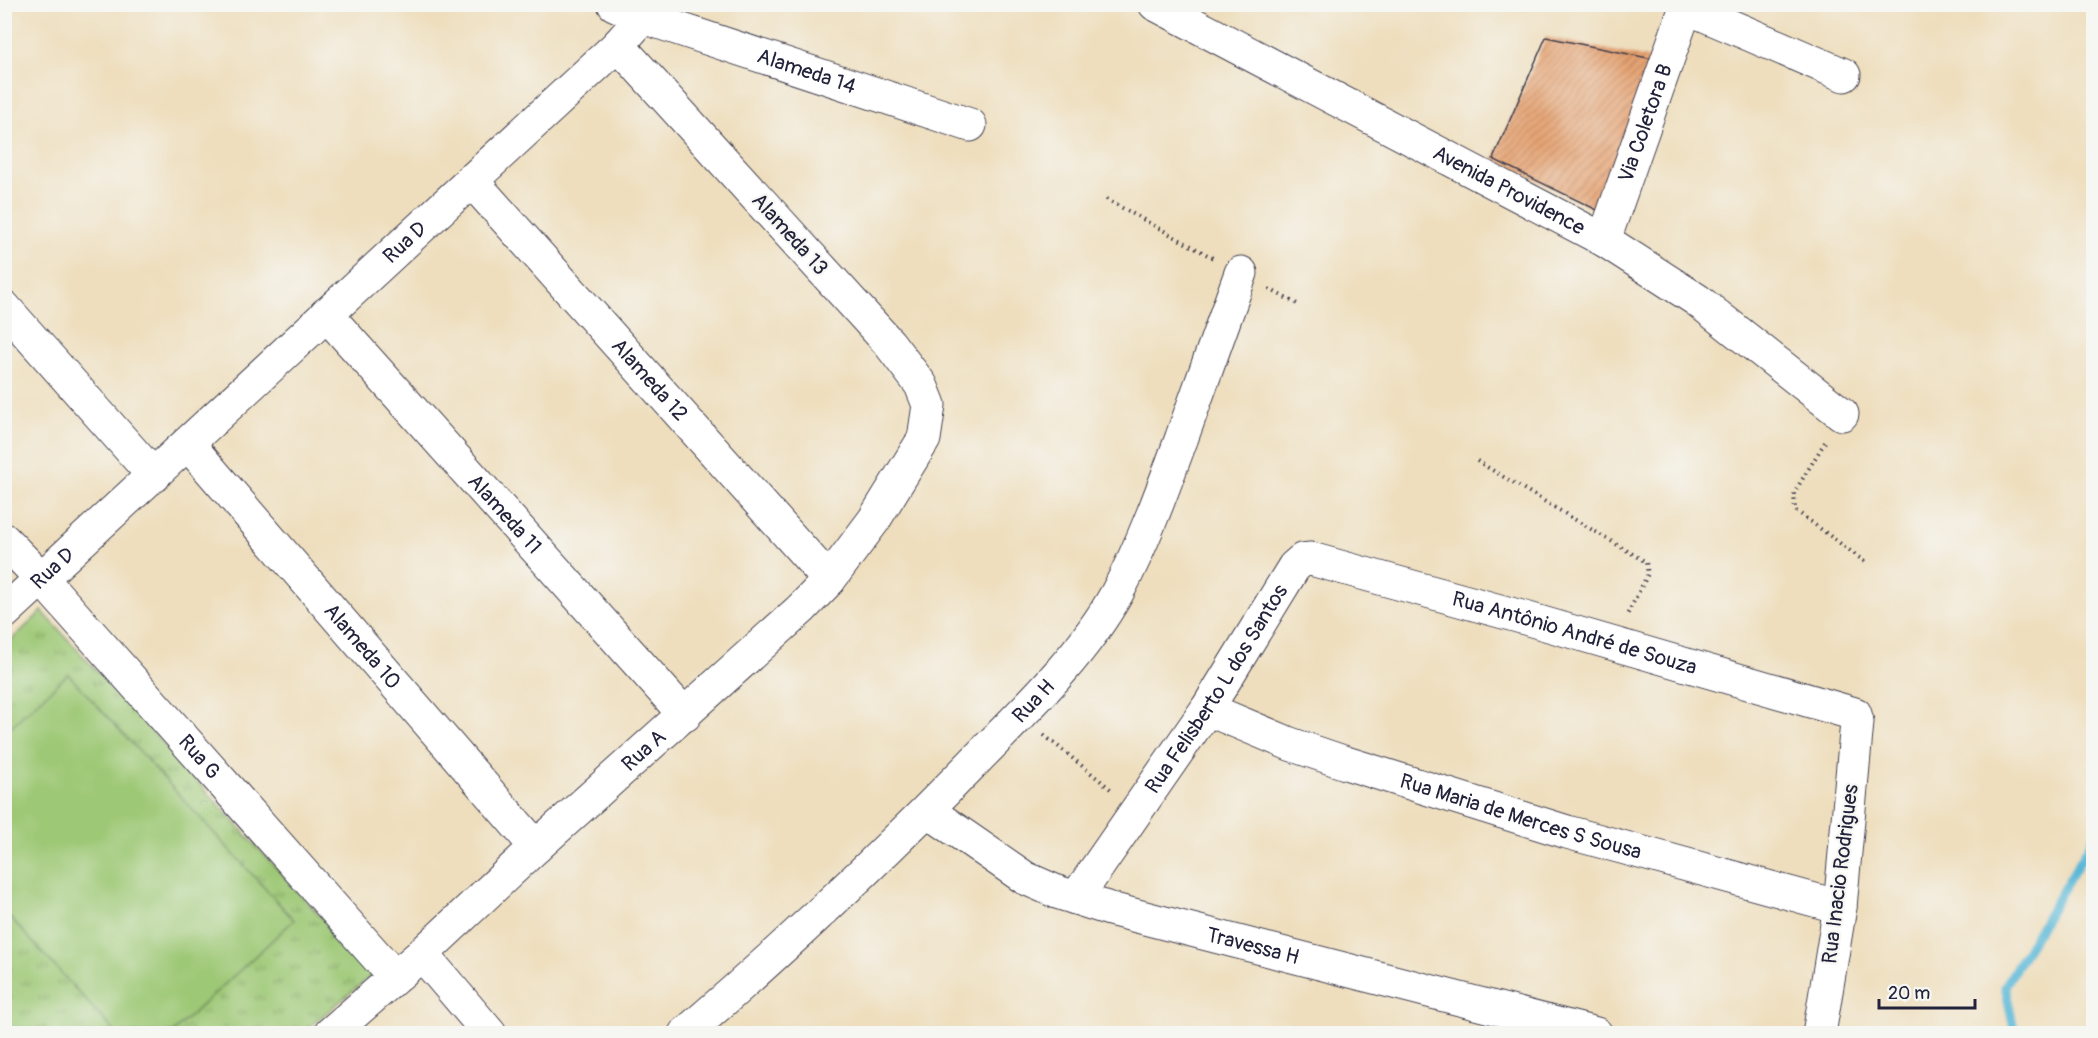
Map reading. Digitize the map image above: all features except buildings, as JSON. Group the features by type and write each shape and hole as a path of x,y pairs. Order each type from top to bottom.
{"street":[{"name":"Avenida Providence","path":"1155,4 1604,240 1697,300 1842,414"},
{"name":"Via Coletora B","path":"1604,240 1687,6"},
{"path":"1687,6 1844,75"},
{"name":"Rua D","path":"4,613 618,45 636,9"},
{"name":"Alameda 14","path":"636,9 970,125"},
{"name":"Alameda 13","path":"618,45 889,343 909,368 921,385 929,405 924,439"},
{"name":"Alameda 12","path":"471,180 830,580"},
{"name":"Rua H","path":"685,1034 812,921 928,811 1020,716 1089,638 1117,592 1146,529 1170,471 1241,273"},
{"path":"4,307 154,476"},
{"name":"Alameda 11","path":"326,314 685,715"},
{"name":"Rua A","path":"330,1034 422,954 830,580 874,520 924,439"},
{"name":"Alameda 10","path":"188,444 536,848"},
{"name":"Rua G","path":"4,540 42,579 394,976"},
{"name":"Rua Antônio André de Souza","path":"1294,567 1302,560 1325,561 1855,714"},
{"name":"Rua Felisberto L dos Santos","path":"1076,898 1207,710 1294,567"},
{"name":"Rua Maria de Merces S Sousa","path":"1207,710 1338,761 1567,832 1840,907"},
{"name":"Rua Inacio Rodrigues","path":"1820,1034 1840,907 1857,722 1855,714"},
{"name":"Travessa H","path":"928,811 1025,878 1076,898 1110,909 1596,1034"},
{"path":"422,954 490,1034"}],"path":[{"path":"1106,199 1299,306"},
{"path":"1842,414 1794,494 1796,510 1868,564"},
{"path":"1477,461 1646,562 1648,574 1614,643"},
{"name":"Rua Felisberto L dos Santos","path":"1020,716 1137,811"}],"green space":[{"path":"42,611 373,974 302,1033 5,1034 5,646"},
{"path":"68,674 294,920 172,1033 116,1033 5,912 5,732"}],"waterway":[{"path":"2015,1034 2005,986 2094,838"}]}
